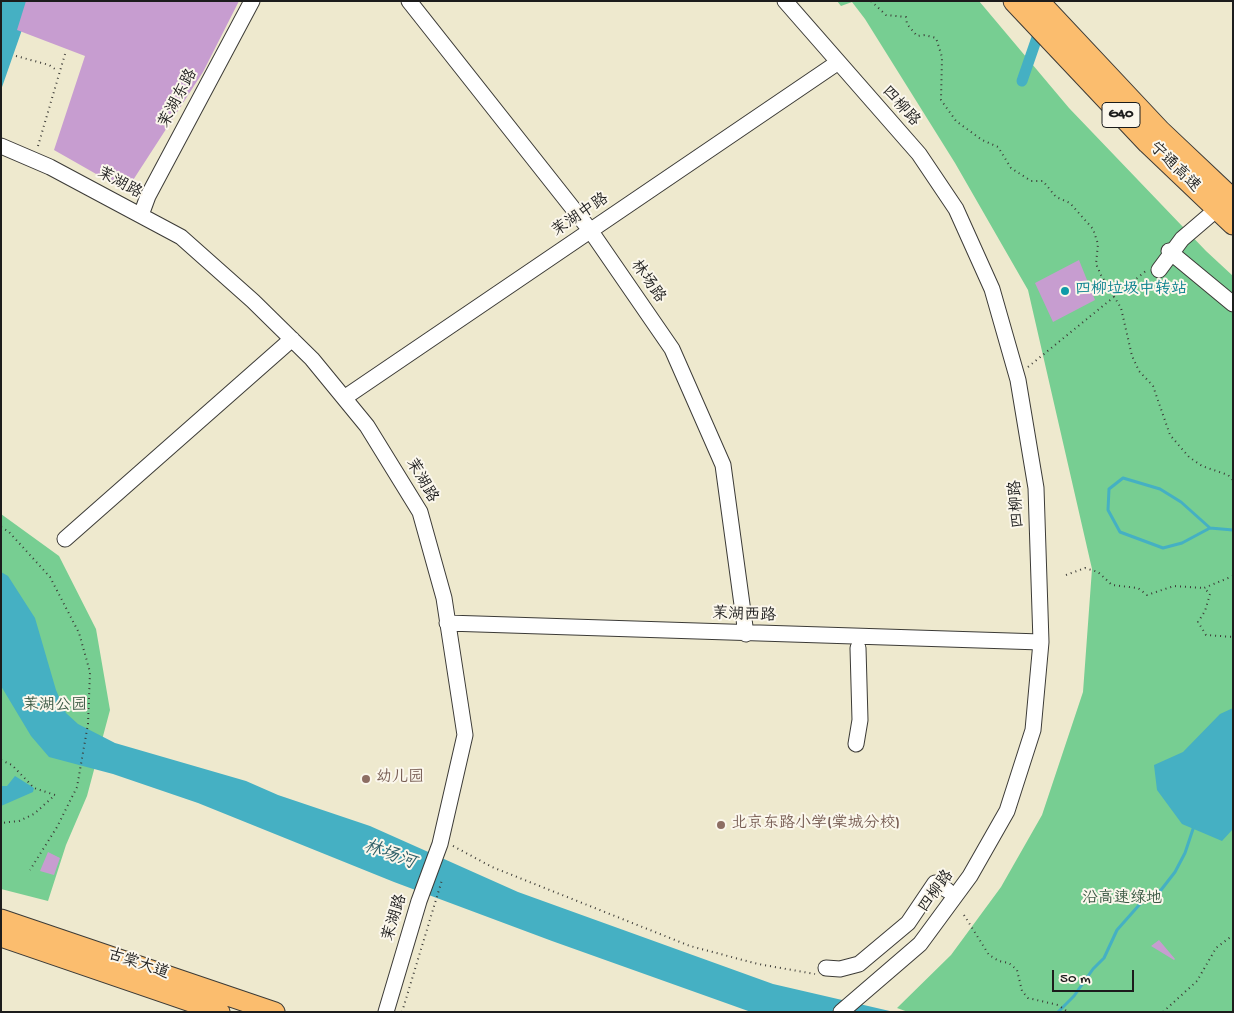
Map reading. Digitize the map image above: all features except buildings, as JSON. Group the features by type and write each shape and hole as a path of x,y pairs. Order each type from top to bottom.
{"highway":[{"name":"宁通高速","path":"1014,1 1148,143 1228,200"},
{"name":"宁通高速","path":"1038,1 1160,131 1228,200 1233,224"}],"main road":[{"name":"古棠大道","path":"1,918 275,1012"},
{"name":"古棠大道","path":"1,937 220,1012"}],"street":[{"name":"茉湖东路","path":"140,215 148,196 252,1"},
{"name":"林场路","path":"409,1 590,230 672,349 723,465 746,634"},
{"name":"四柳路","path":"785,1 837,63 919,154 956,209 992,289 1016,374 1036,488 1041,642 1033,730 1007,812 970,876 920,944 841,1012"},
{"name":"茉湖中路","path":"344,398 837,63"},
{"name":"茉湖路","path":"1,146 50,166 181,237 253,301 312,359 367,426 420,512 444,598 465,735 446,845 419,901 386,1012"},
{"path":"1154,269 1182,239 1228,200"},
{"path":"1169,251 1233,304"},
{"path":"65,539 292,339"},
{"name":"茉湖西路","path":"447,623 1041,642"},
{"path":"856,744 860,720 858,648"},
{"path":"821,971 859,964 908,923 935,882 947,890"}],"path":[{"path":"871,1 886,15 906,17 907,24 917,36 925,35 936,38 942,57 942,100 956,121 982,140 998,148 1011,168 1031,180 1043,181 1056,197 1070,203 1093,228 1097,238 1096,264 1121,308 1132,356 1139,371 1153,386 1170,435 1189,458 1202,466 1228,475 1233,480"},
{"path":"37,149 65,54"},
{"path":"16,56 49,65 55,69"},
{"path":"1016,374 1154,269"},
{"path":"1,527 9,532 50,577 79,632 90,672 88,724 77,787 57,826 30,870"},
{"path":"1066,575 1085,568 1098,572 1112,585 1138,588 1147,595 1174,586 1204,588 1233,576"},
{"path":"1204,588 1210,594 1205,611 1198,622 1206,635 1233,637"},
{"path":"1,760 12,765 34,788 55,795 34,814 19,821 1,824"},
{"path":"446,845 492,867 690,946 758,964 821,971"},
{"path":"402,1012 435,900"},
{"path":"964,915 989,955 998,961 1009,963 1017,970 1022,991 1028,998 1058,1005 1068,1012"},
{"path":"1163,1012 1197,981 1216,948 1233,935"}],"green space":[{"name":"沿高速绿地","path":"837,1 979,1 1069,108 1206,251 1233,276 1233,1012 908,1012 897,1008 951,955 1001,887 1042,815 1083,692 1092,569 1028,290 955,163 865,19 852,2 841,6"},
{"name":"茉湖公园","path":"1,514 59,556 96,629 110,710 87,796 66,845 48,901 1,889"}],"water":[{"path":"1,1 32,1 1,90"},
{"name":"林场河","path":"1,572 8,576 35,618 56,690 66,713 78,724 115,743 246,781 278,795 370,826 518,892 773,984 894,1012 751,1012 394,882 198,803 113,774 49,757 31,736 1,686"},
{"path":"1233,708 1233,829 1222,841 1182,824 1157,790 1154,765 1183,752 1220,714"},
{"path":"15,776 34,788 33,792 1,806 1,786 7,786"}],"waterway":[{"path":"1022,81 1041,26"},
{"path":"1210,528 1181,502 1160,489 1123,478 1109,489 1108,510 1120,532 1163,548 1182,543 1210,528 1233,530"},
{"path":"1058,1012 1074,996 1093,969 1104,958 1117,930 1140,904 1161,890 1175,872 1185,853 1194,826"}],"place":[{"name":"四柳垃圾中转站","path":"1065,291"},
{"name":"幼儿园","path":"366,779"},
{"name":"北京东路小学(棠城分校)","path":"721,825"}]}
